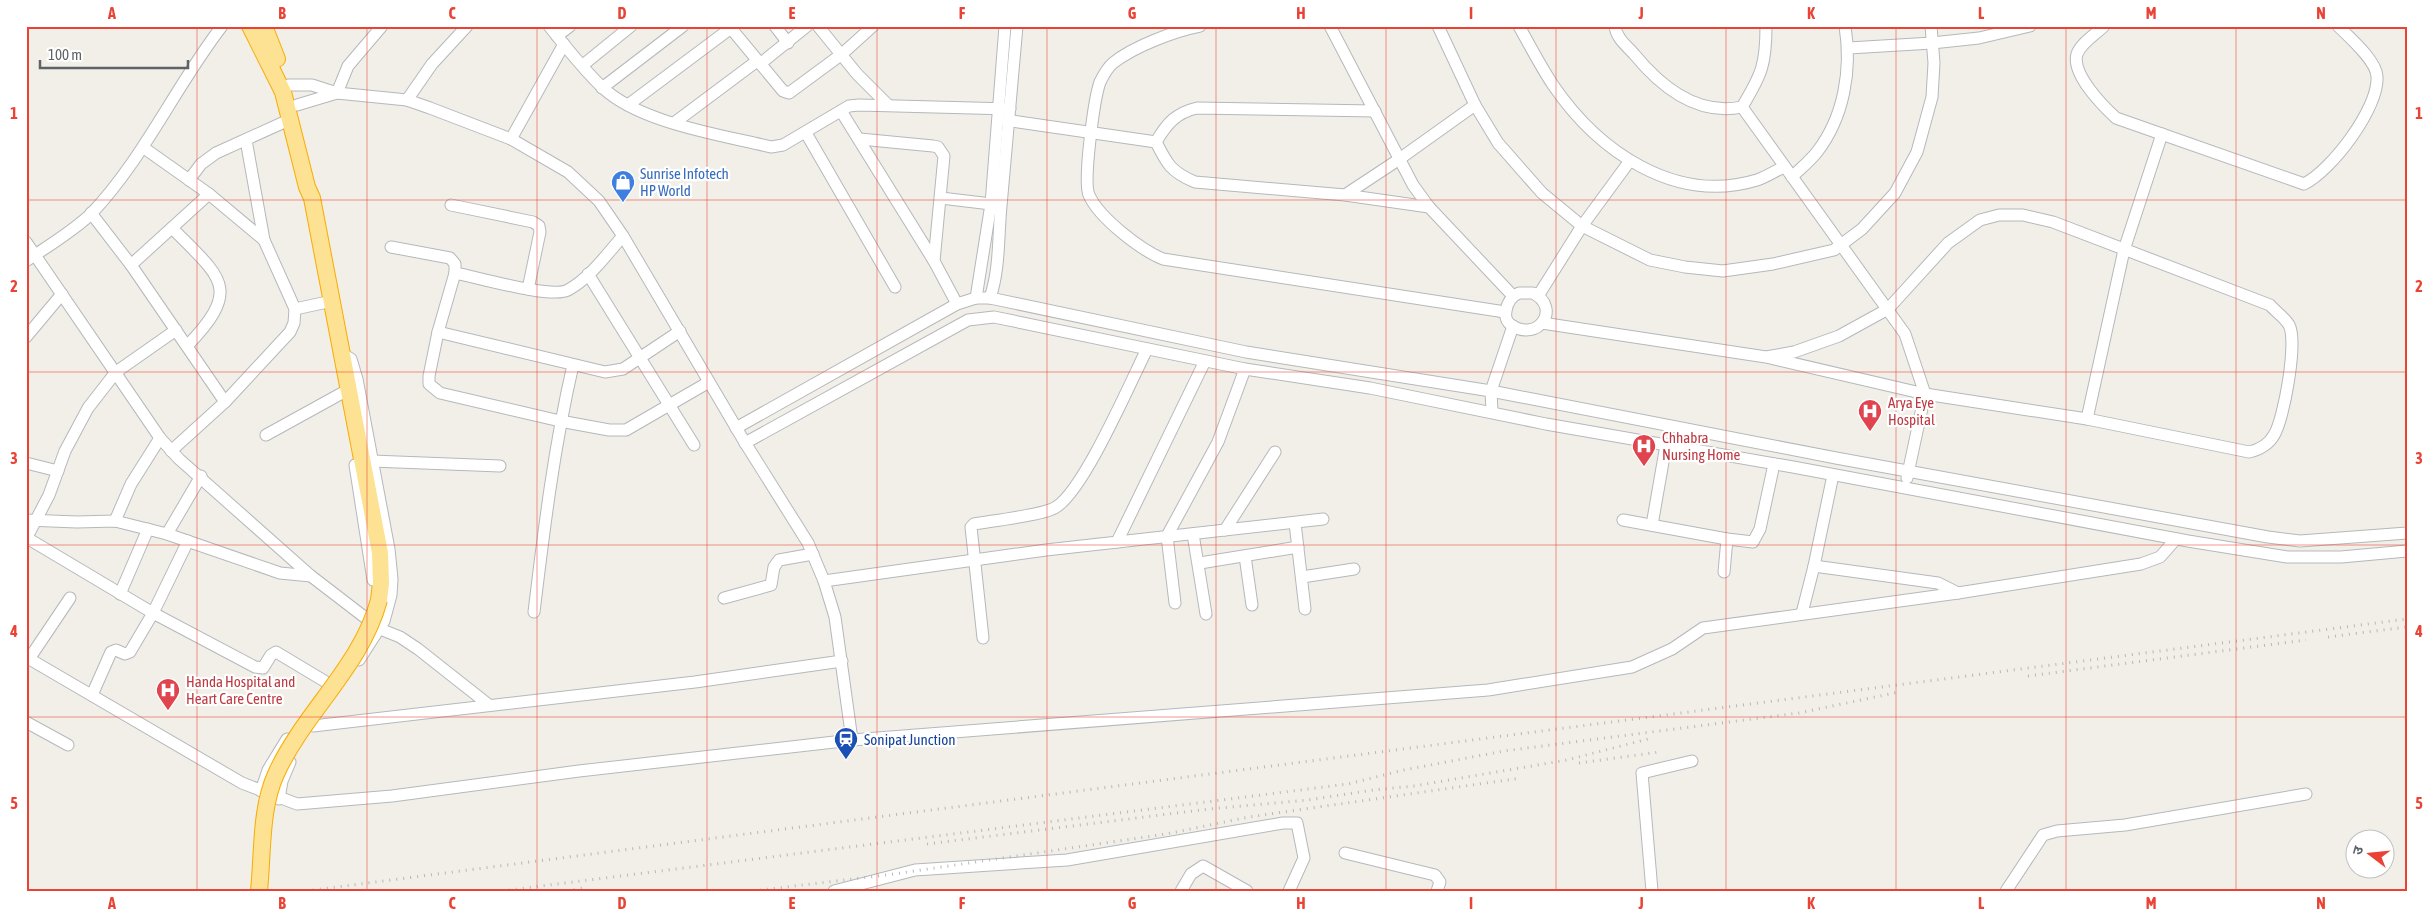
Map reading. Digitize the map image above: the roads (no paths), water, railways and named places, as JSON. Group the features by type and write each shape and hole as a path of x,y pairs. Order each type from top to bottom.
{"highway":[{"path":"250,26 290,99"},
{"path":"259,891 266,812 277,773 356,654 374,617 381,583 380,553 312,198 314,184 290,99 264,26"}],"street":[{"path":"31,258 77,226 91,213 144,148 206,47 222,26"},
{"path":"337,93 348,66 382,26"},
{"path":"408,100 432,64 467,26"},
{"path":"549,26 602,88 628,105 674,123 771,147 778,147 806,133 841,111 859,105 888,105 1005,114 1092,132 1156,142"},
{"path":"511,139 570,26"},
{"path":"583,65 631,26"},
{"path":"602,88 683,26"},
{"path":"775,26 788,43"},
{"path":"674,123 758,62 788,43 807,26"},
{"path":"818,26 888,105"},
{"path":"628,105 730,27 783,91 789,94 842,54 873,26"},
{"path":"990,298 997,278 1001,207 1005,114 1005,26"},
{"path":"976,298 1017,26"},
{"path":"1200,26 1161,37 1113,63 1100,83 1086,184 1088,194 1094,204 1128,238 1149,253 1173,260 1505,312"},
{"path":"1330,26 1376,111 1398,160 1413,185 1429,207 1513,296"},
{"path":"1438,26 1475,105 1498,143 1542,193 1582,226 1650,260 1685,267 1723,271 1816,256 1834,250 1862,229 1895,193 1917,152 1932,97 1931,26"},
{"path":"1519,26 1554,86 1576,114 1629,162 1664,178 1691,186 1736,184 1758,180 1784,167"},
{"path":"1615,26 1619,37 1652,75 1681,97 1725,110 1742,107 1759,78 1766,53 1766,26"},
{"path":"1792,177 1817,153 1834,123 1846,88 1849,48 1845,26"},
{"path":"2104,26 2085,43 2077,54 2078,66 2086,84 2100,104 2116,118 2304,184 2313,180 2352,140 2372,96 2377,77 2373,64 2338,26"},
{"path":"1849,48 1979,38 2027,27"},
{"path":"189,180 208,157 246,140 290,99 312,85 337,93 408,100 511,139 568,172 599,201 622,236 736,428 808,543 824,581 835,617 852,740"},
{"path":"290,99 337,93"},
{"path":"1345,194 1398,160 1475,105"},
{"path":"1742,107 1906,334 1925,394 1905,488"},
{"path":"1156,142 1167,124 1177,115 1197,108 1376,111"},
{"path":"841,111 934,261 957,304"},
{"path":"806,133 895,287"},
{"path":"2087,419 2124,250 2162,134"},
{"path":"171,451 225,402 290,332 294,323 295,310 264,240 246,140"},
{"path":"860,140 938,147 944,156 934,261"},
{"path":"1156,142 1168,166 1176,173 1195,182 1345,194 1429,207"},
{"path":"144,148 209,194 264,240"},
{"path":"1538,296 1582,226 1629,162"},
{"path":"131,265 209,194"},
{"path":"941,198 991,204"},
{"path":"451,205 533,222 540,226 528,289"},
{"path":"91,213 131,265 225,402"},
{"path":"1542,323 1546,312 1545,306 1538,296 1526,292 1513,296 1505,312 1505,318 1513,326 1529,330 1542,323 1766,357 1925,394 2050,415 2087,419 2249,452 2259,450 2274,435 2282,410 2293,352 2289,325 2270,305 2053,222 2023,215 1999,215 1980,220 1948,243 1888,309 1839,336 1794,352 1766,357"},
{"path":"172,228 212,268 221,290 215,313 187,346"},
{"path":"455,273 528,289 561,293 568,290 588,274 622,236"},
{"path":"26,242 31,258 62,294 160,438 171,451 311,576 365,619 380,629 400,636 489,705"},
{"path":"391,247 450,258 455,264 455,273 438,332 429,376 429,384 432,389 440,394 560,421 609,430 626,430 709,382"},
{"path":"588,274 694,445"},
{"path":"26,337 62,294"},
{"path":"736,428 957,304 976,298 990,298 1246,352 1491,390 1909,471 2268,537 2300,541 2407,533"},
{"path":"295,310 332,301"},
{"path":"746,444 968,320 994,317 1245,369 1370,388 1492,411 1546,424 1774,464 2176,539 2288,556 2341,557 2407,551"},
{"path":"1492,411 1491,390 1513,326"},
{"path":"176,330 116,372 88,408 65,451 58,471 32,521 27,539 153,613 255,667 263,668 271,655 276,652 326,682"},
{"path":"438,332 573,365 612,372 640,359 680,331"},
{"path":"983,638 970,531 974,524 1051,510 1057,507 1074,488 1088,466 1147,349"},
{"path":"261,791 275,756 353,643 365,619 371,601 373,571 339,362 342,352 351,359 357,379 389,549 392,580 388,607 380,629 288,767 279,799"},
{"path":"1117,542 1205,361"},
{"path":"534,612 550,476 573,365"},
{"path":"1175,603 1167,536 1218,442 1245,369"},
{"path":"266,435 344,392"},
{"path":"115,521 131,484 160,438"},
{"path":"1652,525 1666,445"},
{"path":"1225,530 1275,452"},
{"path":"372,461 500,466"},
{"path":"26,463 58,471"},
{"path":"1623,520 1753,542 1757,536 1774,464"},
{"path":"1802,613 1833,475"},
{"path":"166,534 201,476"},
{"path":"824,581 1117,542 1323,520"},
{"path":"32,521 115,521 166,534 280,573 311,576"},
{"path":"1295,523 1305,609"},
{"path":"120,594 148,529"},
{"path":"1193,534 1200,563 1206,614"},
{"path":"1724,572 1727,539"},
{"path":"70,598 28,658 242,783 279,799 297,804 392,796 579,771 852,740 1488,690 1632,667 1672,649 1702,628 1958,593 2142,564 2160,557 2176,539"},
{"path":"92,695 111,652 116,650 125,654 130,652 153,613 188,541"},
{"path":"1200,563 1298,547"},
{"path":"724,598 771,585 774,567 779,560 813,554"},
{"path":"1245,556 1252,605"},
{"path":"1814,566 1938,583 1958,593"},
{"path":"1302,577 1354,569"},
{"path":"314,726 695,682 842,661"},
{"path":"26,722 68,745"},
{"path":"1652,891 1642,773 1692,761"},
{"path":"2006,891 2043,835 2057,831 2125,824 2306,794"},
{"path":"834,891 915,870 1067,860 1283,823 1297,823 1304,858 1289,891"},
{"path":"1346,853 1436,875 1440,882 1436,891"},
{"path":"1181,891 1191,874 1203,866 1247,891"}],"railway":[{"path":"306,891 2407,619"},
{"path":"2328,637 2407,627"},
{"path":"2028,676 2306,640"},
{"path":"502,891 1348,784 1404,770 1504,751 1799,713 1899,692"},
{"path":"927,844 1414,786 1567,760 1648,739"},
{"path":"1579,763 1659,752"},
{"path":"753,891 894,874 1166,834 1249,817 1521,778"},
{"path":"567,891 587,887"}],"place":[{"name":"Sunrise Infotech HP World","path":"623,203"},
{"name":"Arya Eye Hospital","path":"1870,432"},
{"name":"Chhabra Nursing Home","path":"1644,467"},
{"name":"Handa Hospital and Heart Care Centre","path":"168,711"},
{"name":"Sonipat Junction","path":"846,760"}]}
